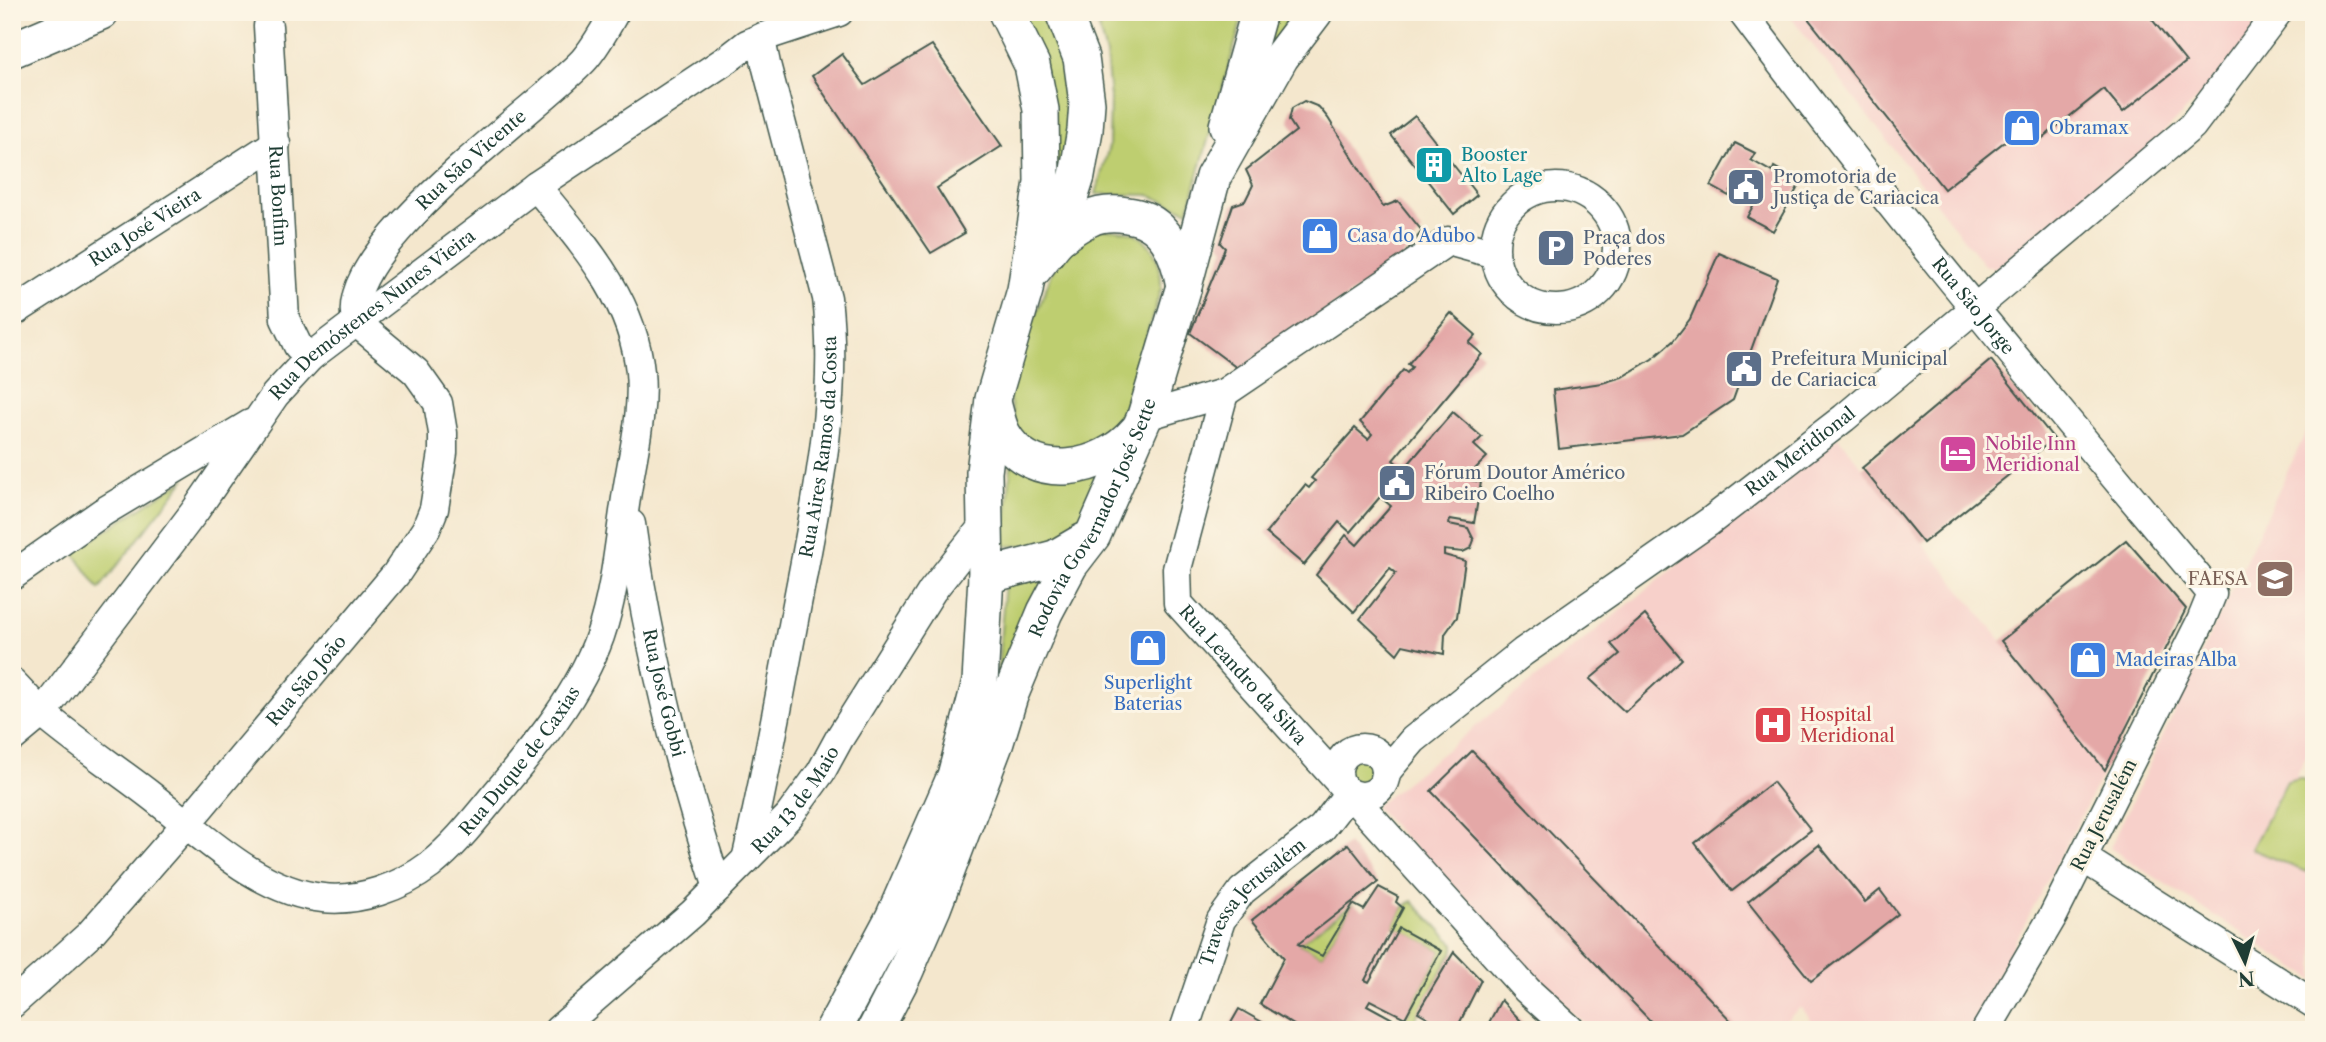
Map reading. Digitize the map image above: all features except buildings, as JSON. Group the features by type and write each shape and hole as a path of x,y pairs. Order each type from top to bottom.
{"main road":[{"path":"12,50 101,12"},
{"path":"833,1030 893,918 956,776 979,682 986,576 984,472 993,399 1028,276 1042,182 1041,110 1032,65 1006,12"},
{"path":"1057,240 1077,176 1087,103 1080,58 1063,12"},
{"path":"1213,177 1259,12"},
{"name":"Rodovia Governador José Sette","path":"881,1027 933,908 996,742 1010,696 1045,612 1070,565 1093,535 1145,416 1213,177 1281,57 1315,12"},
{"path":"1028,276 1057,240 1087,219 1117,213 1136,216 1153,223 1167,237 1180,266 1184,286"},
{"path":"993,399 997,421 1012,446 1024,456 1049,466 1070,467 1105,458 1122,447 1145,416"},
{"path":"986,576 1055,558 1093,535"},
{"path":"881,1027 868,1000 867,989 893,918"}],"street":[{"name":"Rua São Vicente","path":"357,323 353,312 355,297 367,272 403,223 427,198 573,70 598,40 615,12"},
{"name":"Rua São Jorge","path":"1742,12 1974,309 2212,594"},
{"name":"Rua Meridional","path":"1413,740 1523,652 1709,522 1863,403 2192,126 2278,12"},
{"name":"Rua Demóstenes Nunes Vieira","path":"12,738 42,713 195,511 275,395 310,357 536,186 747,44 832,13"},
{"name":"Rua Bonfim","path":"268,26 285,319 298,346 310,357"},
{"name":"Rua Aires Ramos da Costa","path":"746,860 760,802 815,506 831,365 827,298 766,64 763,37"},
{"name":"Rua José Vieira","path":"12,313 276,143"},
{"name":"Rua Duque de Caxias","path":"12,682 42,713 225,855 276,885 301,894 324,899 378,892 429,865 463,834 524,760 575,691 600,636 609,603 640,400 640,372 635,343 616,292 596,260 536,186"},
{"path":"1556,187 1576,190 1593,199 1607,213 1615,230 1618,249 1615,268 1597,295 1575,307 1556,310 1536,306 1520,297 1506,284 1495,254 1498,229 1507,212 1521,198 1538,190 1556,187"},
{"path":"1145,416 1224,393 1448,241 1495,254"},
{"name":"Rua São João","path":"12,1004 89,935 187,823 396,574 426,529 434,509 443,453 438,403 416,372 357,323"},
{"name":"Rua Leandro da Silva","path":"1224,393 1177,569 1178,603 1527,990 1571,1030"},
{"path":"12,576 103,512 256,421"},
{"name":"Rua José Gobbi","path":"626,493 644,608 668,721 718,888"},
{"name":"Rua 13 de Maio","path":"558,1030 718,888 789,816 806,794 932,591 984,525"},
{"name":"Rua Jerusalém","path":"1986,1030 2053,916 2195,634 2212,594"},
{"path":"1310,751 1338,754 1413,740"},
{"path":"1386,772 1377,753 1358,749 1347,753 1337,770 1345,788 1363,796 1374,793 1382,785 1386,772 1413,740"},
{"name":"Travessa Jerusalém","path":"1184,1030 1221,920 1242,891 1322,828 1345,788"},
{"path":"2083,858 2314,1004"}],"shaded area":[{"name":"Obramax","path":"1787,12 2269,12 2226,72 2109,185 1996,269 1984,265"},
{"name":"FAESA","path":"2314,415 2314,743 2296,775 2314,785 2314,857 2306,872 2314,876 2314,980 2110,848"},
{"name":"Hospital Meridional","path":"1838,437 2105,770 1969,1030 1819,1030 1801,1007 1774,1030 1590,1030 1375,807"}],"green space":[{"path":"1020,12 1054,12 1079,128 1050,228"},
{"path":"1094,12 1244,12 1188,211 1149,195 1096,194 1109,146 1110,98 1106,54"},
{"path":"1271,12 1297,12 1269,58 1263,43"},
{"path":"1096,228 1127,231 1143,239 1156,258 1161,289 1120,421 1112,435 1057,456 1018,433 1007,390 1057,260"},
{"path":"1012,455 1116,464 1090,515 1076,533 1062,541 1046,544 1004,546"},
{"path":"185,479 99,589 73,552"},
{"path":"1049,570 994,721 1005,581"},
{"path":"1364,748 1381,759 1382,783 1374,792 1362,795 1339,764 1347,754"},
{"path":"2300,778 2314,785 2314,857 2306,872 2251,849 2287,781"},
{"path":"1412,901 1454,944 1454,949 1409,1030 1394,1030 1398,1022 1405,1018 1441,951 1393,926 1403,908"},
{"path":"1353,904 1322,956 1298,944"}],"place":[{"name":"Obramax","path":"2022,128"},
{"name":"Booster Alto Lage","path":"1434,165"},
{"name":"Promotoria de Justiça de Cariacica","path":"1746,187"},
{"name":"Casa do Adubo","path":"1320,236"},
{"name":"Praça dos Poderes","path":"1556,248"},
{"name":"Prefeitura Municipal de Cariacica","path":"1744,369"},
{"name":"Nobile Inn Meridional","path":"1958,454"},
{"name":"Fórum Doutor Américo Ribeiro Coelho","path":"1397,483"},
{"name":"FAESA","path":"2275,579"},
{"name":"Superlight Baterias","path":"1148,648"},
{"name":"Madeiras Alba","path":"2088,660"},
{"name":"Hospital Meridional","path":"1773,725"}]}
